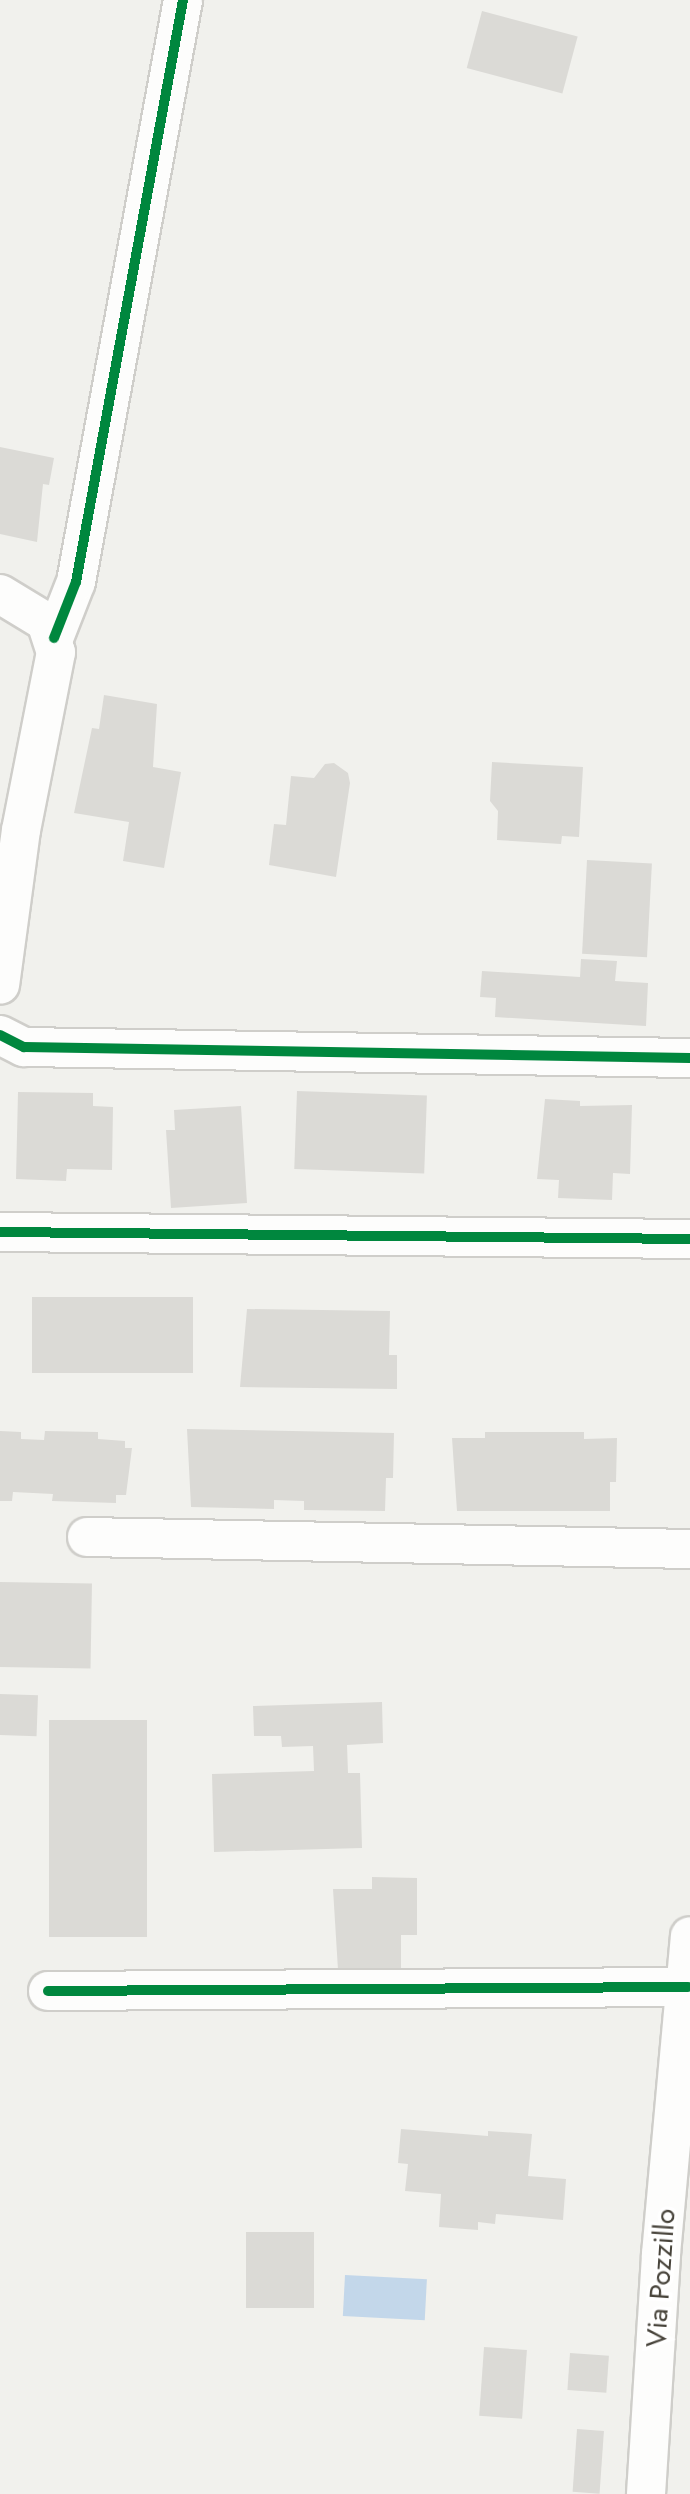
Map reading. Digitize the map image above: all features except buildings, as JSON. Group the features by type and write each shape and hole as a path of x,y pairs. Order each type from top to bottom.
{"street":[{"path":"54,638 76,582 183,0"},
{"path":"0,594 46,622 54,638 56,652 11,826 0,985"},
{"path":"0,1035 24,1047 690,1058"},
{"path":"0,1232 690,1239"},
{"path":"87,1537 690,1549"},
{"name":"Via Pozzillo","path":"646,2494 661,2254 688,1987 690,1936"},
{"path":"48,1991 688,1987"}],"water":[{"path":"345,2275 427,2279 425,2320 343,2316"}],"cycle path":[{"path":"54,638 76,582 183,0"},
{"path":"0,1035 24,1047 690,1058"},
{"path":"0,1232 690,1239"},
{"path":"48,1991 688,1987"}]}
